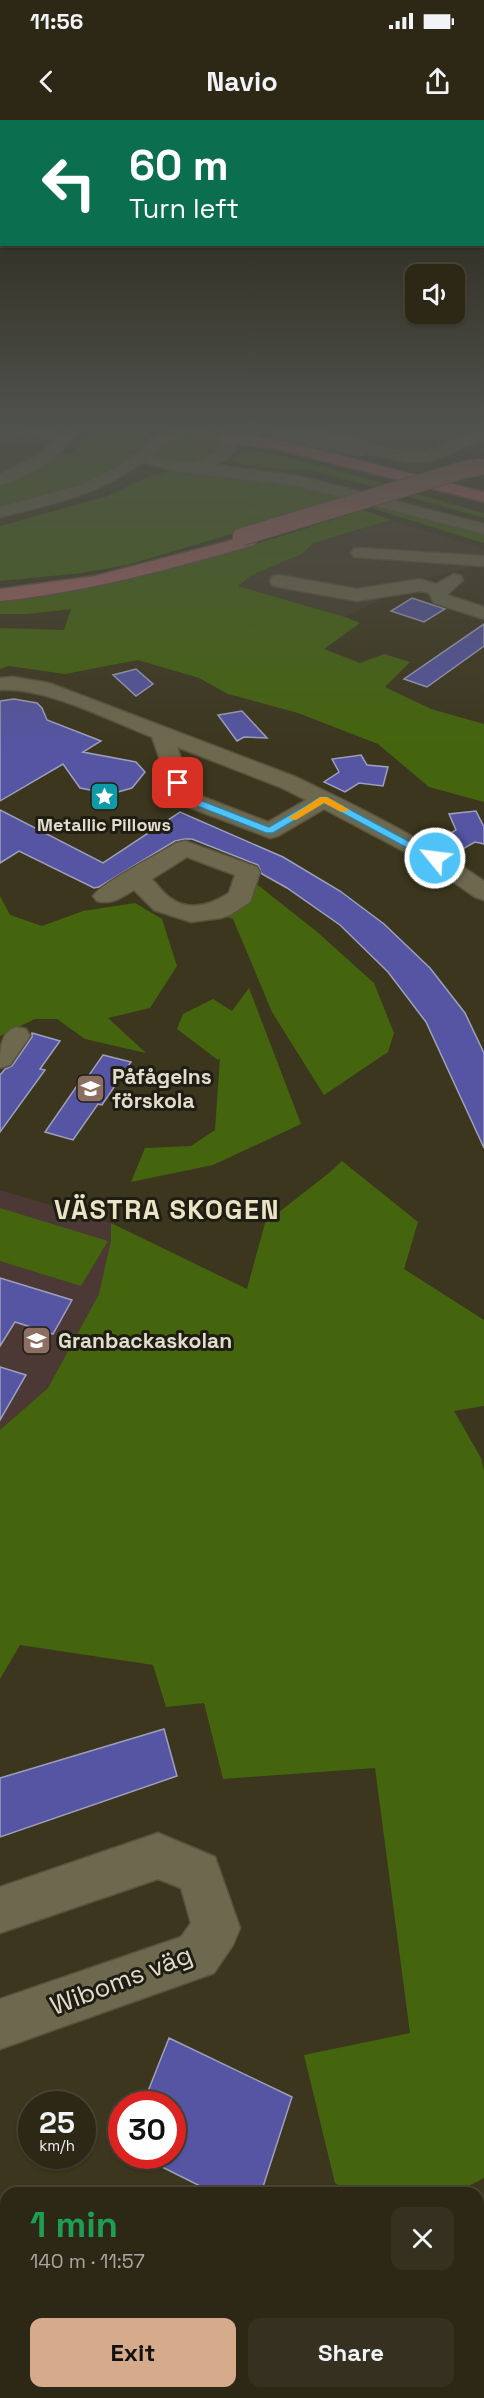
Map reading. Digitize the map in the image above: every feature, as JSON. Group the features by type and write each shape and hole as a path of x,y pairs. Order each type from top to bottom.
{"main road":[{"path":"0,595 32,593 114,579 254,536"},
{"path":"0,587 60,581 124,569 245,539"}],"street":[{"path":"360,553 484,561"},
{"path":"279,581 357,595 420,585 439,590 458,578 484,573"},
{"path":"439,590 438,595 441,599 484,612"},
{"path":"0,684 13,683 42,687 288,782 435,858 484,892"},
{"path":"161,732 176,798 270,831 324,799"},
{"path":"106,896 136,877"},
{"name":"Wiboms väg","path":"0,1910 158,1856 200,1873 216,1928 197,1956 0,2024"}],"shaded area":[{"path":"336,536 443,536 484,549 484,564 420,580 345,617 238,586 250,576 302,554 313,543"},
{"name":"Granbackaskolan","path":"0,1190 111,1223 111,1239 100,1293 48,1388 0,1430"}],"green space":[{"path":"0,536 224,536 127,565 82,573 0,581"},
{"path":"279,536 336,536 313,543 302,554 250,576 238,586 360,623 324,649 360,663 384,654 410,662 385,687 431,709 484,724 484,802 429,787 378,744 298,713 228,694 199,678 138,660 65,674 9,666 0,669 0,628 64,630 71,609 28,614 0,614 0,600 92,587 184,566"},
{"path":"462,536 484,536 484,543"},
{"path":"254,882 316,931 374,983 394,1033 388,1052 324,1095 272,1012 233,919 223,915"},
{"path":"0,896 10,915 42,926 83,911 135,903 162,919 177,966 150,1008 108,1018 146,1053 85,1039 57,1019 35,1019 0,1036"},
{"path":"249,988 301,1124 213,1165 131,1182 145,1148 191,1146 215,1130 220,1058 218,1060 177,1029 183,1014 213,999 232,1011"},
{"path":"342,1161 418,1222 404,1269 484,1320 484,1406 454,1411 481,1458 484,1471 484,2178 467,2187 342,2187 335,2183 304,2055 410,2033 375,1768 223,1779 204,1703 166,1707 153,1665 20,1645 0,1679 0,1430 48,1388 99,1294 111,1240 111,1223 247,1289 265,1223"},
{"path":"0,1208 108,1241 81,1286 0,1261"}],"building":[{"path":"412,598 445,609 424,622 391,611"},
{"path":"484,624 484,646 427,687 404,679"},
{"path":"136,669 153,684 136,696 113,675"},
{"path":"14,699 37,703 47,720 101,741 83,752 136,762 145,772 132,788 111,794 80,788 63,764 0,801 0,701"},
{"path":"242,711 267,738 244,737 237,741 218,715"},
{"path":"361,755 367,765 388,767 383,786 359,783 345,792 324,782 339,772 332,759"},
{"path":"0,810 103,863 180,812 283,857 340,891 384,924 430,968 465,1013 484,1053 484,1148 426,1022 388,972 340,925 287,888 262,874 258,865 192,839 185,839 175,841 94,888 19,851 0,863"},
{"path":"476,811 484,827 484,844 475,842 461,850 440,839 456,830 449,814"},
{"path":"32,1033 60,1041 40,1069 45,1070 0,1132 0,1075 12,1066 32,1037"},
{"path":"103,1055 131,1062 102,1105 98,1104 73,1140 45,1132 81,1080 85,1081"},
{"path":"0,1278 72,1300 53,1334 15,1322 0,1346"},
{"path":"0,1367 26,1375 0,1420"},
{"path":"164,1729 177,1776 0,1837 0,1778"},
{"path":"169,2038 292,2097 263,2187 202,2187 166,2169 186,2169 186,2091 148,2091"}],"slow traffic":[{"path":"293,818 324,799 345,810"}],"place":[{"name":"Metallic Pillows","path":"104,796"},
{"name":"Påfågelns förskola","path":"91,1089"},
{"name":"Granbackaskolan","path":"37,1341"}],"district":[{"name":"VÄSTRA SKOGEN","path":"167,1210"}],"route":[{"path":"178,783 183,797 270,831 324,799 435,858"}]}
